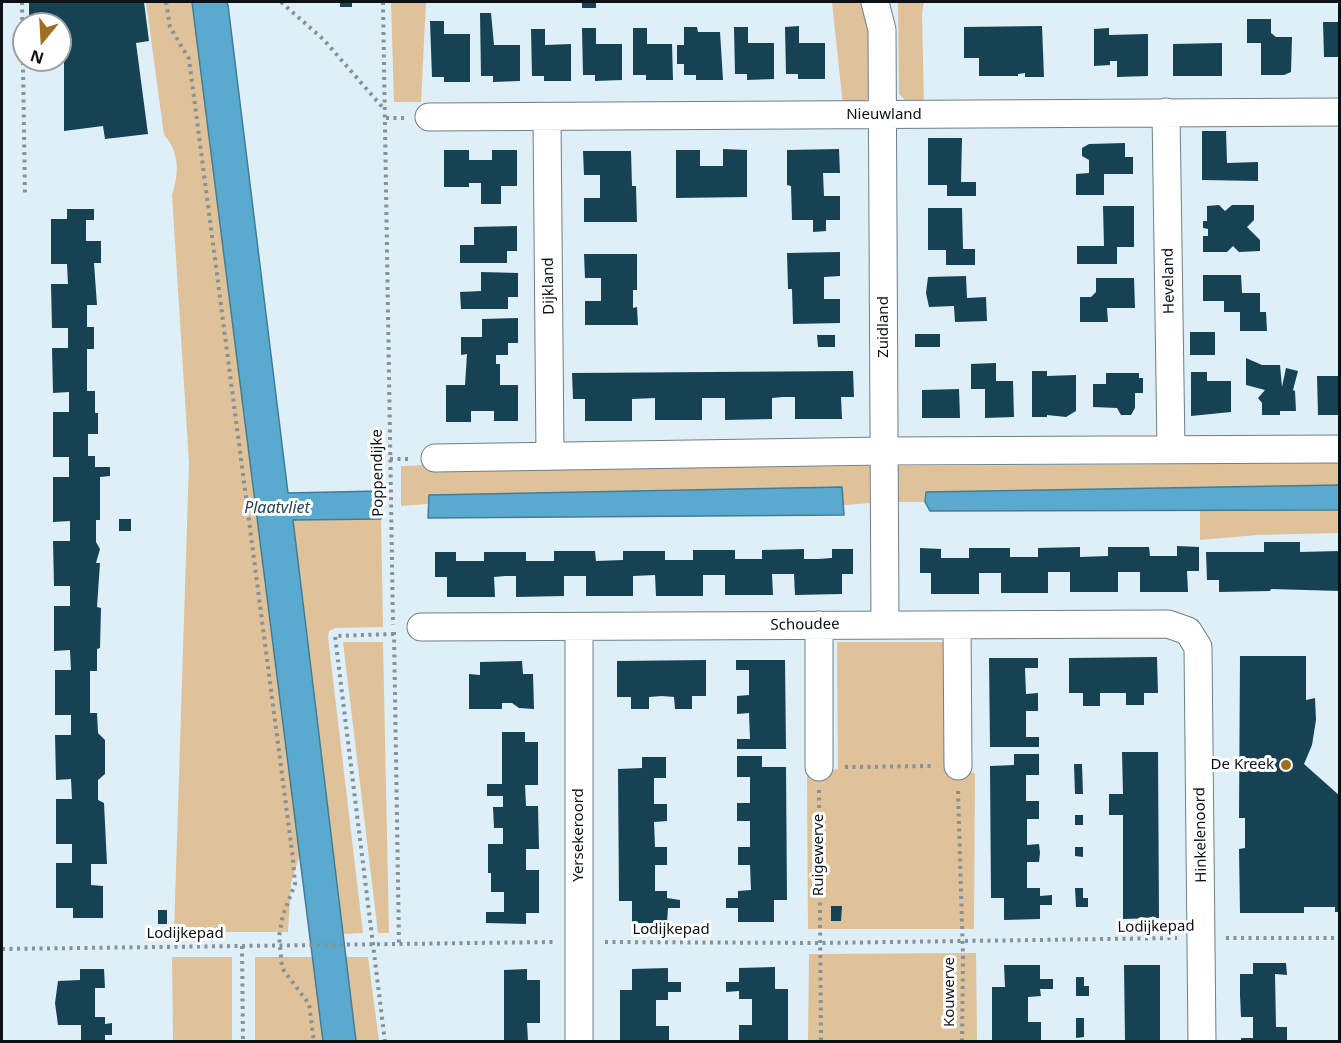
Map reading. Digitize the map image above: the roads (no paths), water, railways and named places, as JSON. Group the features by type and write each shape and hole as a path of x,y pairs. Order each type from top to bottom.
{"street":[{"name":"Zuidland","path":"875,2 882,30 885,624"},
{"name":"Zuidland","path":"882,30 890,2"},
{"name":"Heveland","path":"1166,112 1171,449"},
{"name":"Nieuwland","path":"429,117 1340,112"},
{"name":"Dijkland","path":"547,118 550,455"},
{"path":"435,458 884,451 1340,449"},
{"name":"Schoudee","path":"421,627 1168,624 1188,631"},
{"path":"819,625 819,767"},
{"path":"957,625 958,766"},
{"name":"Yersekeroord","path":"579,628 579,1041"},
{"name":"Hinkelenoord","path":"1188,631 1198,647 1203,938 1202,1041"}],"water":[{"name":"Plaatvliet","path":"192,2 226,2 228,5 288,493 380,491 381,519 293,520 356,1041 323,1041"},
{"path":"1339,485 1339,510 930,511 925,502 926,492"},
{"path":"842,487 844,515 428,518 429,495"}],"place":[{"name":"De Kreek","path":"1286,765"}]}
